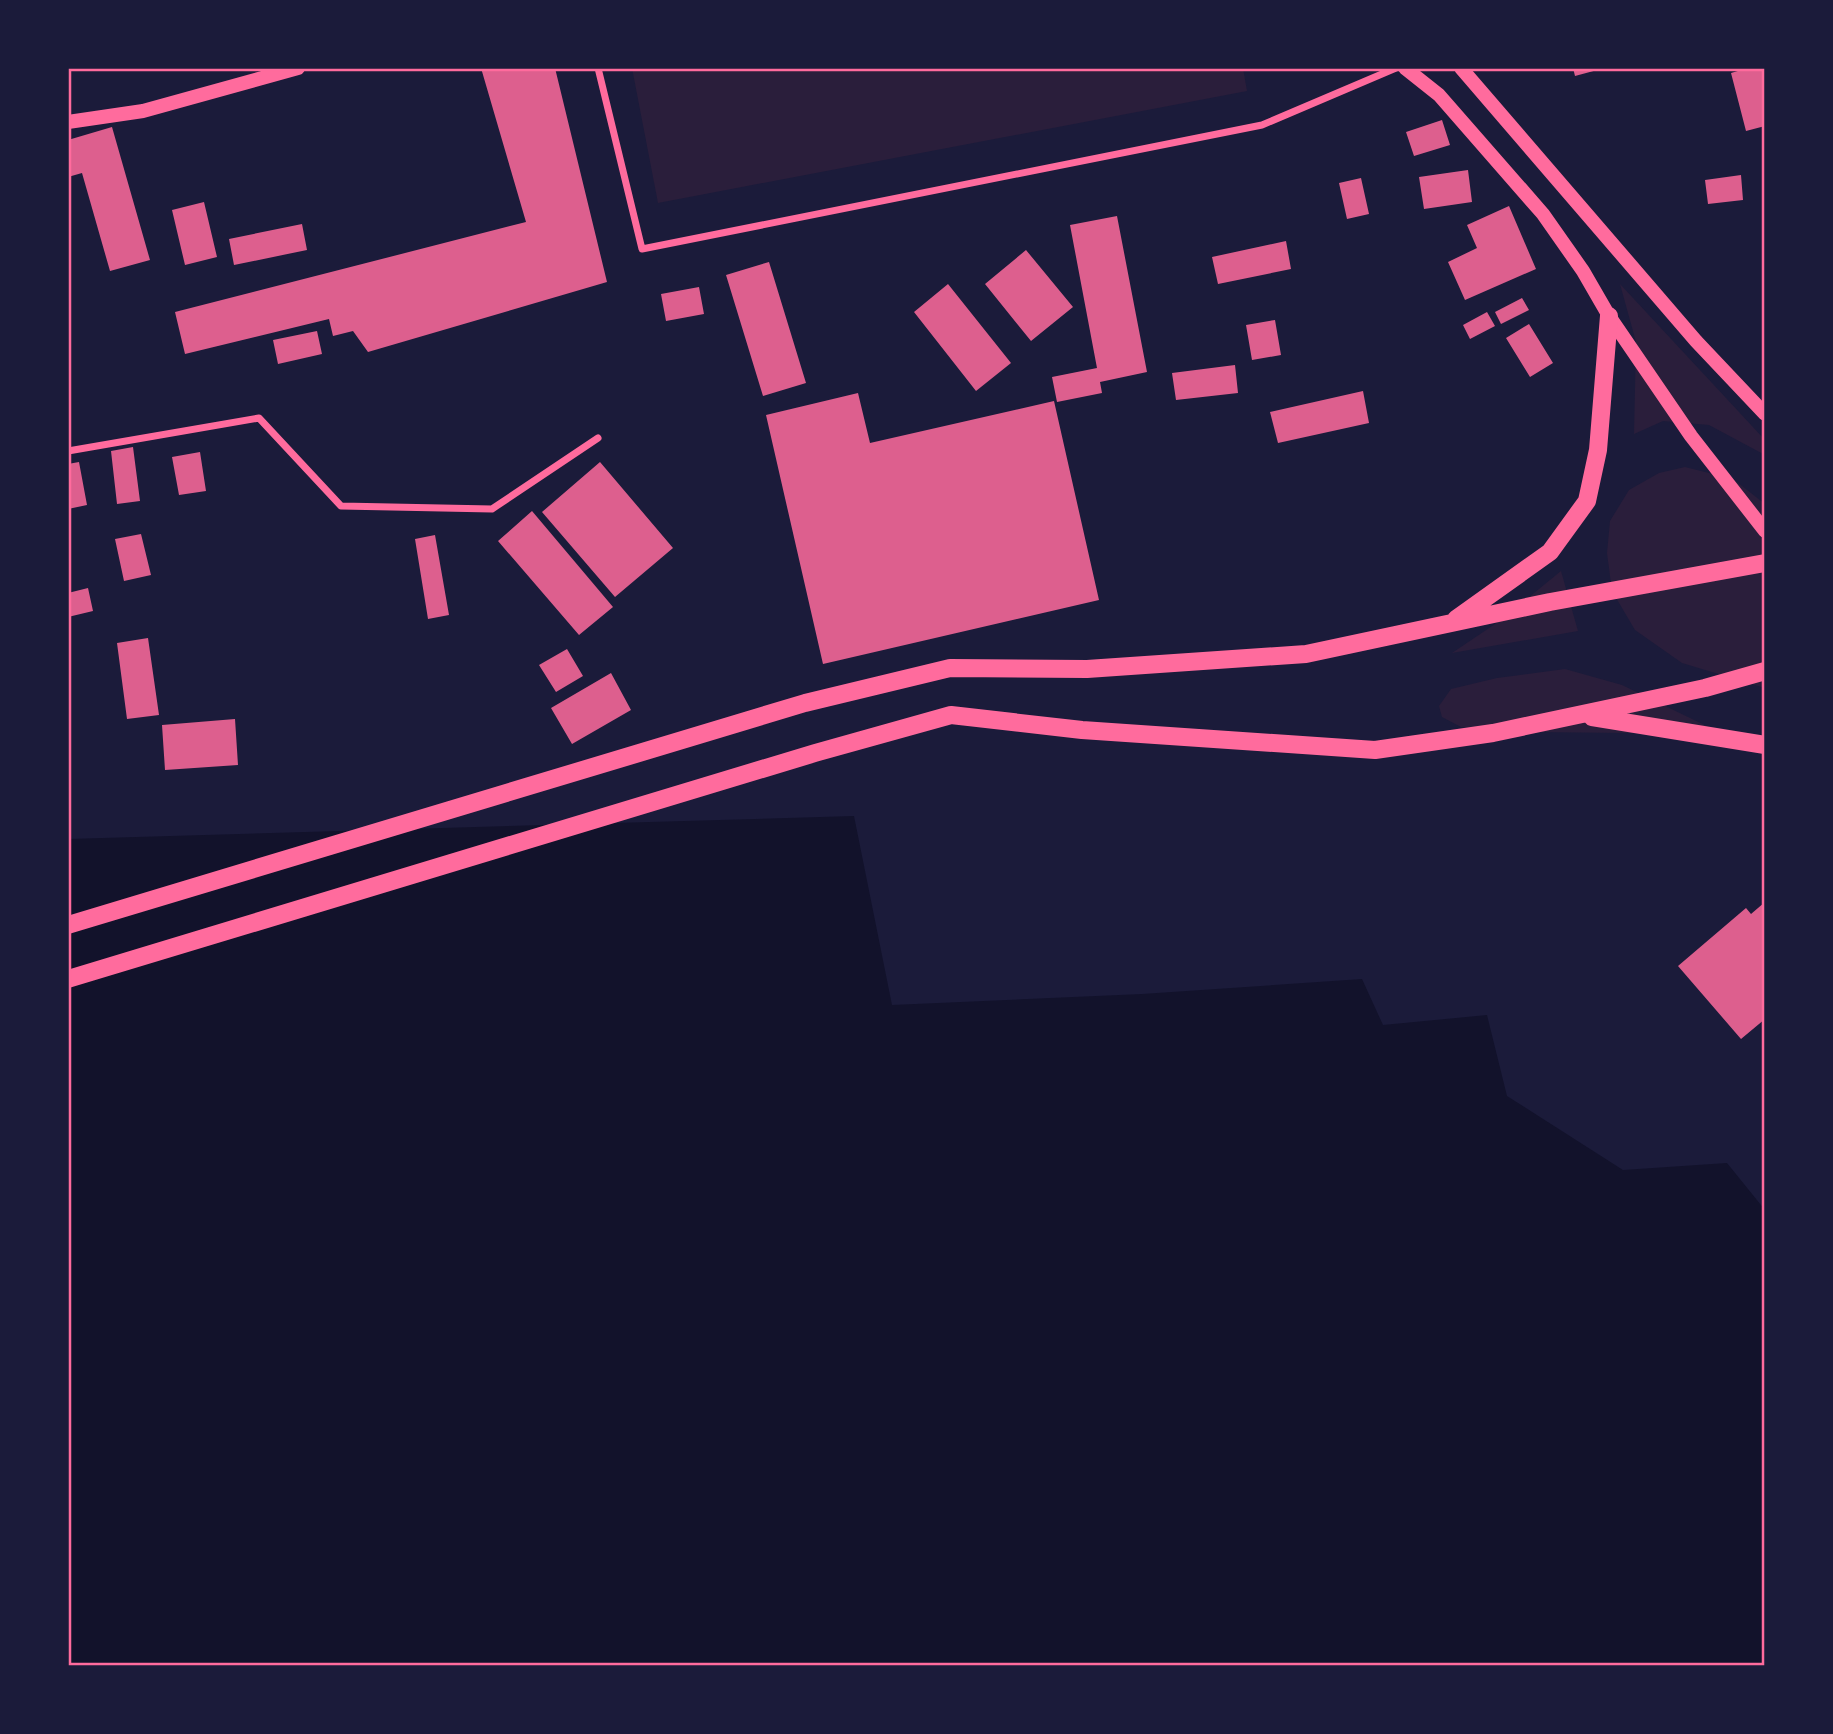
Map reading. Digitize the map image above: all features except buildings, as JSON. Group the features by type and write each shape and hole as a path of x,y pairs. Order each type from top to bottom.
{"main road":[{"path":"68,122 143,111 298,68"},
{"path":"1405,68 1439,95 1543,214 1692,436 1765,531"},
{"path":"1461,68 1696,341 1765,414"},
{"path":"1450,624 1550,552 1587,501 1598,450 1609,316"},
{"path":"68,925 805,704 950,668 1087,669 1306,654 1550,602 1765,563"},
{"path":"68,978 815,753 951,715 1082,730 1375,750 1493,733 1705,688 1765,671"},
{"path":"1580,715 1765,745"}],"street":[{"path":"598,68 642,249 1262,125 1396,68"},
{"path":"68,451 259,418 341,506 492,509 598,438"}],"shaded area":[{"path":"632,68 1243,68 1247,91 658,203"},
{"path":"1620,284 1765,440 1765,455 1709,425 1663,421 1634,434 1636,342"},
{"path":"1685,467 1733,479 1765,504 1765,688 1682,663 1635,630 1612,591 1607,553 1610,521 1629,490 1659,473"},
{"path":"1561,571 1578,631 1452,653 1501,620"},
{"path":"1565,669 1622,685 1723,734 1530,732 1461,727 1442,717 1439,706 1451,689 1497,678"},
{"path":"854,816 892,1005 1142,994 1362,979 1383,1025 1487,1015 1507,1096 1623,1170 1727,1163 1765,1210 1765,1666 68,1666 68,839"}]}
